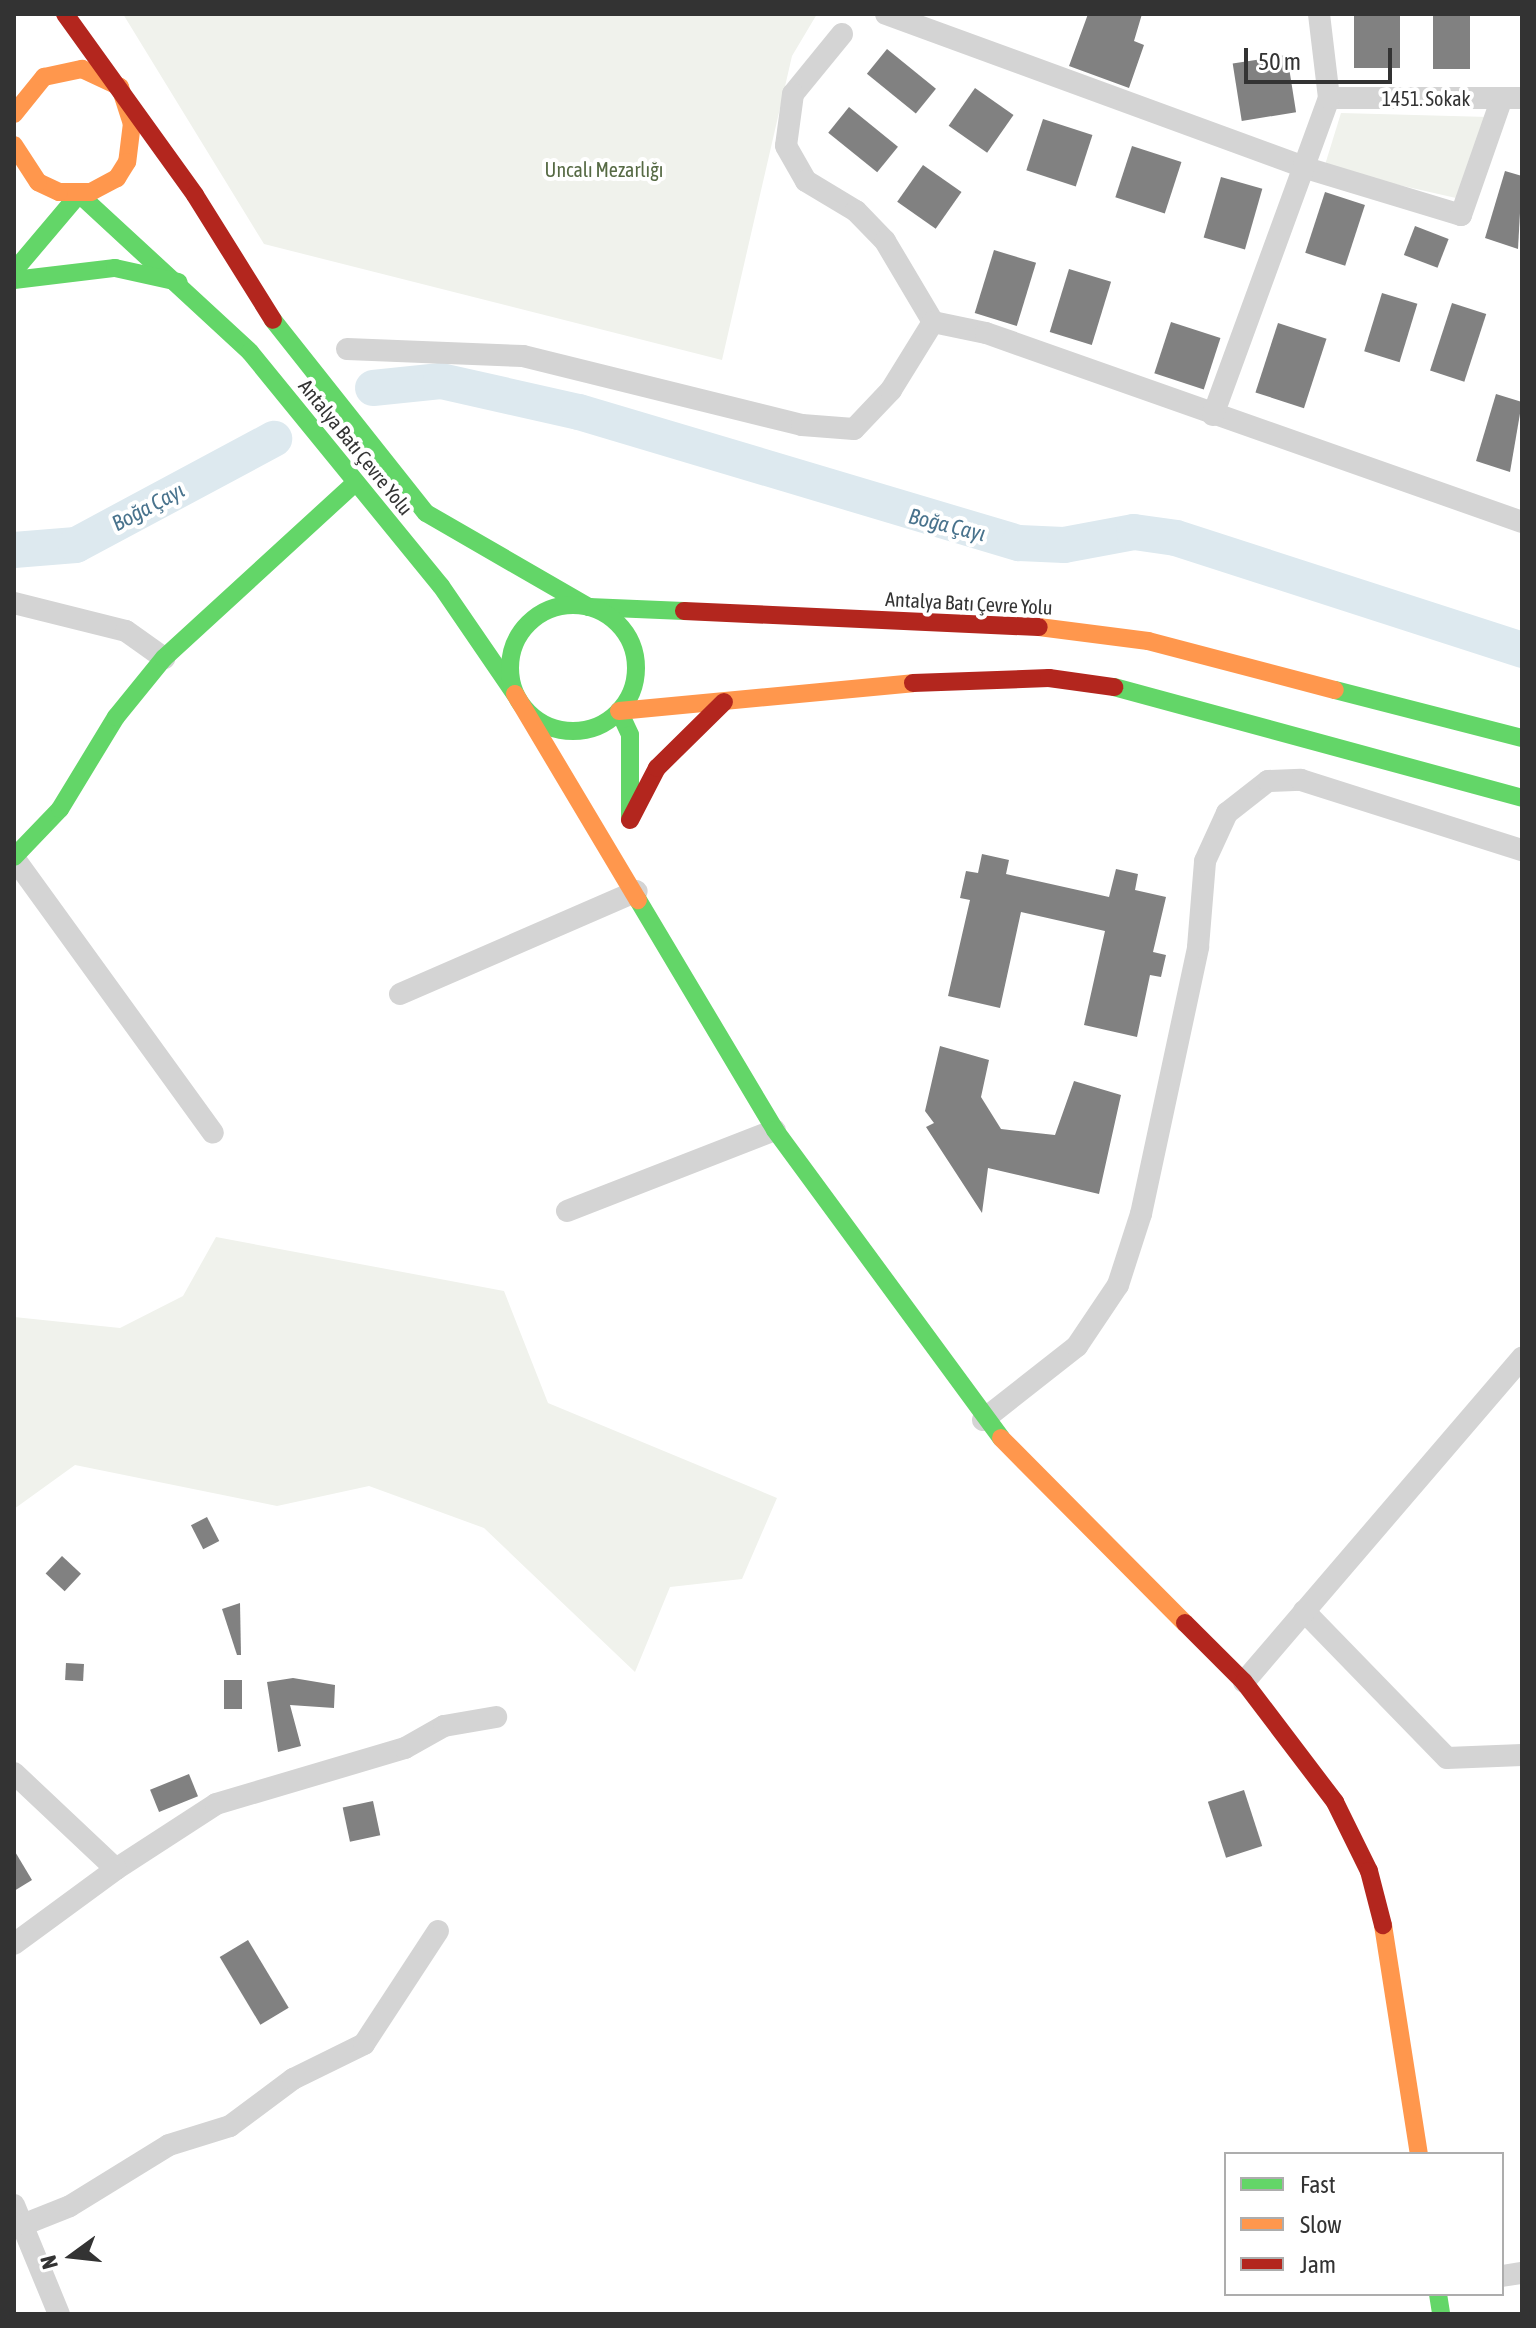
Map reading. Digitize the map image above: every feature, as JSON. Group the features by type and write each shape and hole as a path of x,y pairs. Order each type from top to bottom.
{"main road":[{"path":"14,271 79,194 104,186 127,162 132,123 120,87 65,14"},
{"path":"14,114 29,89 63,70 102,75 120,87"},
{"name":"Antalya Batı Çevre Yolu","path":"120,87 288,344 426,513 589,607 1032,626 1148,641 1522,738"},
{"path":"14,145 38,182 79,194"},
{"name":"Antalya Batı Çevre Yolu","path":"79,194 182,283 250,352 441,586 515,694 637,891 775,1130 983,1420 1244,1682 1335,1802 1369,1871 1395,1970 1419,2152"},
{"path":"14,280 115,268 182,283"},
{"path":"14,858 60,809 116,717 164,658 356,482"},
{"path":"637,891 630,820 630,735 619,711 636,674 632,645 616,622 589,607 555,607 529,622 511,655 515,694 527,712 557,729 587,730 619,711 960,678 1049,678 1150,692 1522,798"},
{"path":"630,820 657,768 724,702"}],"street":[{"path":"886,14 1306,168 1461,215 1512,98"},
{"path":"1213,415 1306,168 1329,98 1319,14"},
{"path":"842,34 793,94 786,146 806,181 856,211 885,241 933,322 986,333 1522,522"},
{"name":"1451. Sokak","path":"1329,98 1512,98"},
{"path":"347,349 523,356 802,425 854,429 891,390 933,322"},
{"path":"14,603 126,631 164,658"},
{"path":"983,1420 1077,1346 1118,1285 1141,1214 1198,947 1205,861 1227,813 1268,781 1301,780 1522,850"},
{"path":"14,858 213,1133"},
{"path":"400,994 637,891"},
{"path":"567,1211 775,1130"},
{"path":"1244,1682 1517,1373"},
{"path":"1304,1611 1447,1758 1522,1755"},
{"path":"14,1944 116,1869 216,1804 405,1748 444,1726 496,1717"},
{"path":"14,1773 116,1869"},
{"path":"59,2314 19,2215 70,2206 169,2145 230,2126 293,2079 364,2044 438,1931"}],"green space":[{"name":"Uncalı Mezarlığı","path":"123,14 817,14 792,56 722,360 264,244"},
{"path":"1341,113 1489,117 1456,198 1324,168"},
{"path":"216,1237 504,1291 548,1403 777,1498 742,1579 670,1587 635,1672 484,1528 369,1486 277,1506 75,1465 14,1509 14,1317 120,1328 183,1296"}],"building":[{"path":"1088,14 1142,14 1134,41 1144,45 1129,88 1069,66"},
{"path":"1354,14 1400,14 1400,68 1354,68"},
{"path":"1433,14 1470,14 1470,69 1433,69"},
{"path":"887,49 936,89 916,114 867,74"},
{"path":"1287,55 1296,112 1242,121 1233,64"},
{"path":"975,88 1014,115 987,153 949,126"},
{"path":"849,107 898,147 877,172 828,133"},
{"path":"1043,119 1092,135 1076,186 1026,170"},
{"path":"1132,146 1181,162 1165,213 1115,197"},
{"path":"923,165 962,192 936,229 897,202"},
{"path":"1505,171 1522,176 1518,249 1485,238"},
{"path":"1221,177 1262,189 1245,249 1204,238"},
{"path":"1325,192 1365,205 1345,266 1305,253"},
{"path":"1415,226 1449,239 1437,268 1404,255"},
{"path":"994,250 1036,263 1017,326 975,313"},
{"path":"1069,269 1111,282 1092,345 1050,332"},
{"path":"1382,293 1417,304 1400,362 1364,351"},
{"path":"1452,303 1486,314 1464,382 1430,371"},
{"path":"1171,322 1220,338 1204,389 1154,373"},
{"path":"1278,323 1327,339 1304,408 1255,392"},
{"path":"1496,394 1522,402 1510,472 1476,461"},
{"path":"982,854 1009,860 1006,874 1109,897 1116,869 1138,874 1135,890 1166,897 1153,952 1166,955 1161,977 1150,975 1137,1037 1084,1025 1105,931 1021,912 1000,1008 948,996 970,900 960,898 966,871 978,873"},
{"path":"940,1046 989,1060 981,1097 1001,1129 1055,1135 1074,1081 1121,1095 1099,1194 988,1168 982,1213 926,1127 934,1123 925,1111"},
{"path":"207,1517 219,1541 203,1549 191,1525"},
{"path":"62,1556 81,1574 65,1591 46,1574"},
{"path":"240,1603 241,1655 237,1655 222,1609"},
{"path":"66,1663 84,1664 83,1681 65,1680"},
{"path":"293,1678 335,1685 334,1708 290,1705 301,1746 278,1752 267,1682"},
{"path":"224,1680 242,1680 242,1709 224,1709"},
{"path":"189,1774 198,1796 159,1812 150,1790"},
{"path":"1244,1790 1262,1846 1226,1858 1208,1802"},
{"path":"373,1801 380,1835 350,1842 343,1807"},
{"path":"14,1850 32,1880 14,1891"},
{"path":"248,1940 289,2008 260,2025 220,1957"}],"waterway":[{"name":"Boğa Çayı","path":"373,388 441,381 579,412 1019,543 1064,545 1134,532 1176,538 1522,650"},
{"name":"Boğa Çayı","path":"14,550 76,545 274,439"}],"traffic: fast":[{"path":"14,271 79,194 250,352 441,586 515,694"},
{"path":"14,280 115,268 178,282"},
{"path":"273,320 426,513 589,607 684,611"},
{"path":"14,857 60,809 116,717 164,658 356,482"},
{"path":"573,605 597,610 617,624 631,644 636,668 631,692 617,712 597,726 573,731 549,726 529,712 515,692 510,668 515,644 529,624 549,610 573,605"},
{"path":"1114,687 1522,798"},
{"path":"1335,690 1522,738"},
{"path":"619,711 630,735 630,817"},
{"path":"638,900 775,1130 1001,1438"},
{"path":"1438,2296 1441,2314"}],"traffic: slow":[{"path":"14,114 44,77 82,69 120,87 132,123 127,162 117,178 91,192 59,192 38,182 14,145"},
{"path":"1039,627 1148,641 1335,690"},
{"path":"619,711 913,683"},
{"path":"515,694 638,900"},
{"path":"1001,1438 1185,1623"},
{"path":"1383,1925 1419,2152"}],"traffic: jam":[{"path":"65,14 195,195 273,320"},
{"path":"684,611 1039,627"},
{"path":"913,683 1049,678 1114,687"},
{"path":"630,820 657,768 724,702"},
{"path":"1185,1623 1244,1682 1335,1802 1369,1871 1383,1925"}]}
